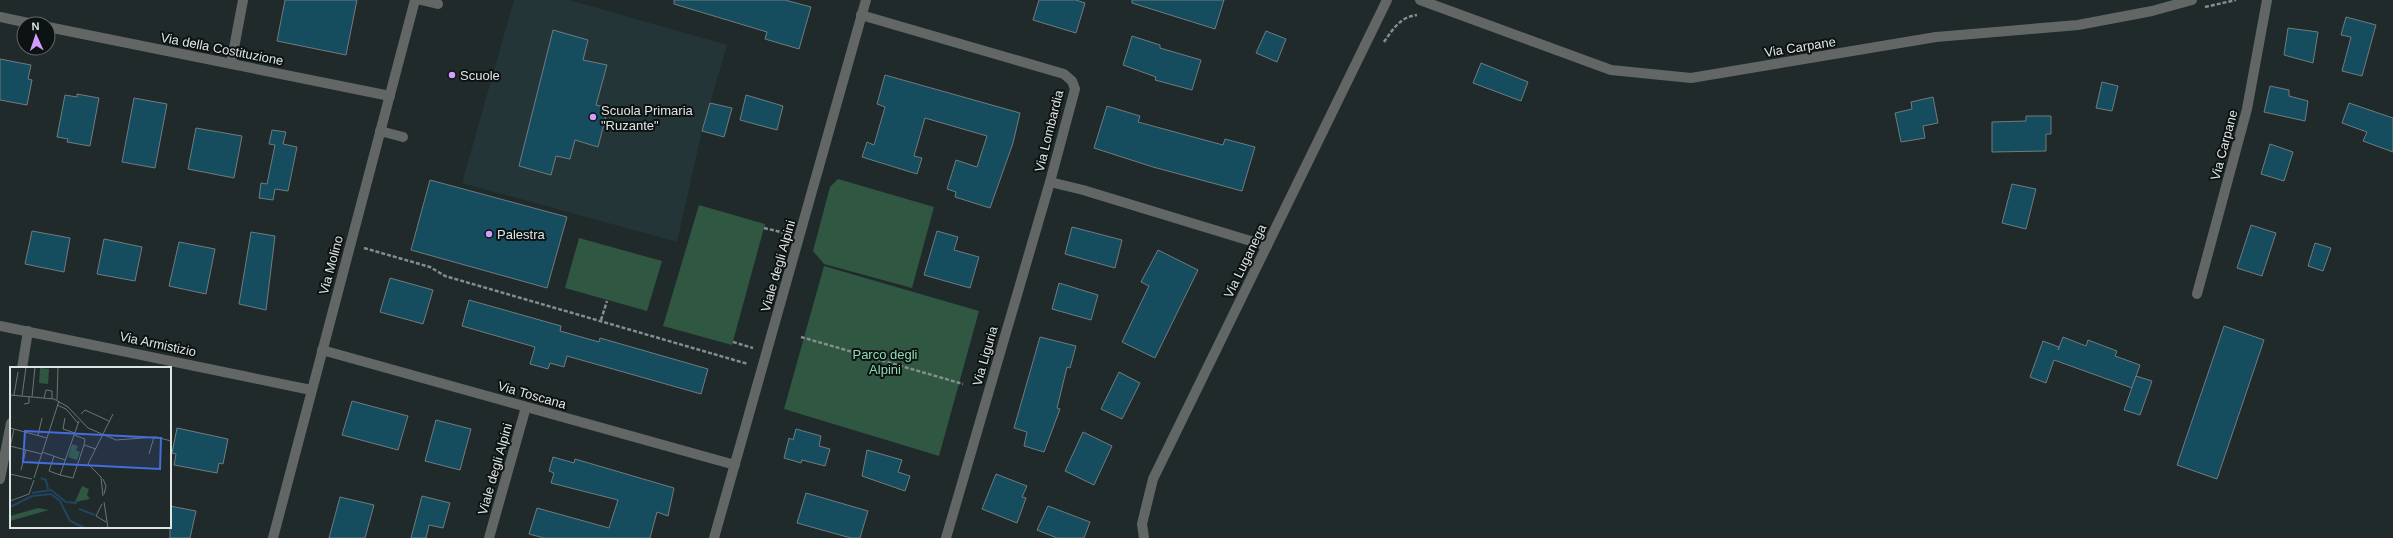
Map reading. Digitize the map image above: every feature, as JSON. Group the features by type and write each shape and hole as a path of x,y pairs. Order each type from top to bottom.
{"street":[{"path":"231,64 243,0"},
{"name":"Via Molino","path":"273,538 415,0"},
{"path":"421,0 438,4"},
{"name":"Viale degli Alpini","path":"714,538 866,0"},
{"name":"Via Luganega","path":"1144,538 1142,524 1153,479 1267,246 1336,100 1387,0"},
{"name":"Via Carpane","path":"1420,0 1611,70 1690,78 1936,37 2078,25 2152,11 2192,0"},
{"name":"Via Carpane","path":"2197,294 2247,109 2267,0"},
{"name":"Via Lombardia","path":"861,15 1045,68 1064,74 1072,81 1075,89 1050,182 1267,246"},
{"path":"0,17 16,20"},
{"name":"Via della Costituzione","path":"56,29 390,96"},
{"path":"380,131 403,137"},
{"name":"Via Liguria","path":"946,538 1050,182"},
{"name":"Via Armistizio","path":"0,326 311,390"},
{"path":"22,367 28,331"},
{"name":"Via Toscana","path":"322,350 735,465"},
{"name":"Viale degli Alpini","path":"489,538 526,407"},
{"path":"0,479 10,428"}],"path":[{"path":"764,228 785,233"},
{"path":"364,248 430,267 445,276 749,363 747,370"},
{"path":"601,320 607,301"},
{"path":"801,338 963,384"},
{"path":"733,342 753,348"}],"shaded area":[{"name":"Scuola Primaria \"Ruzante\"","path":"514,0 569,0 727,45 702,131 677,242 462,183"}],"green space":[{"path":"838,179 934,207 912,288 824,264 813,251 830,187"},
{"path":"699,205 765,224 732,345 663,326"},
{"path":"579,238 662,261 647,311 565,288"},
{"name":"Parco degli Alpini","path":"824,266 979,311 939,456 784,409"}],"building":[{"path":"285,0 357,0 346,55 277,41"},
{"path":"674,0 785,0 811,7 799,49 765,39 767,32 674,4"},
{"path":"1039,0 1076,0 1085,3 1076,33 1033,20"},
{"path":"1132,0 1224,0 1215,29 1132,3"},
{"path":"2346,17 2376,25 2362,76 2342,71 2351,37 2341,35"},
{"path":"2288,28 2318,32 2313,63 2284,55"},
{"path":"553,30 588,40 583,60 607,65 596,105 608,108 598,147 575,140 570,159 556,156 551,175 519,166"},
{"path":"1266,31 1286,39 1277,62 1256,53"},
{"path":"1132,36 1160,45 1160,48 1201,60 1192,90 1155,80 1156,77 1123,65"},
{"path":"0,59 31,65 28,79 32,80 27,105 0,100"},
{"path":"1481,63 1528,82 1521,101 1473,83"},
{"path":"885,75 1020,113 1013,143 990,208 955,197 956,192 947,189 956,160 977,167 987,136 925,118 914,156 922,158 917,174 862,157 867,142 874,145 885,107 877,104"},
{"path":"2102,82 2118,86 2112,111 2096,108"},
{"path":"2270,86 2289,90 2289,96 2308,101 2305,121 2264,112"},
{"path":"77,94 99,98 90,146 67,142 68,139 57,137 65,95 77,97"},
{"path":"746,95 783,106 777,130 740,120"},
{"path":"1933,97 1938,123 1923,126 1925,138 1901,142 1895,113 1912,109 1911,102"},
{"path":"134,98 167,104 155,168 122,162"},
{"path":"710,103 732,108 724,137 702,131"},
{"path":"2349,103 2393,118 2393,152 2363,141 2367,132 2342,123"},
{"path":"1107,106 1140,116 1138,122 1223,145 1225,139 1255,147 1242,191 1153,167 1094,148"},
{"path":"2026,116 2051,116 2051,134 2046,134 2046,151 1992,152 1992,122 2026,121"},
{"path":"196,128 242,136 234,178 188,169"},
{"path":"272,130 286,132 283,144 297,147 288,191 275,189 273,200 259,198 261,183 267,184 275,145 269,144"},
{"path":"2270,144 2293,152 2284,181 2261,174"},
{"name":"Palestra","path":"430,180 567,217 547,288 411,250"},
{"path":"2012,184 2036,189 2026,229 2002,223"},
{"path":"2251,225 2276,233 2262,276 2237,268"},
{"path":"1072,227 1122,240 1115,268 1065,254"},
{"path":"32,231 70,238 64,272 25,264"},
{"path":"937,231 958,237 954,250 979,257 970,288 924,275"},
{"path":"251,232 275,236 266,310 239,304"},
{"path":"104,239 142,247 135,281 97,274"},
{"path":"179,242 215,249 206,294 169,286"},
{"path":"2315,243 2331,248 2323,271 2308,266"},
{"path":"1158,250 1198,270 1155,358 1122,342 1149,286 1141,282"},
{"path":"390,278 433,290 423,324 380,312"},
{"path":"1059,283 1098,295 1091,320 1052,309"},
{"path":"469,300 561,326 560,331 599,342 600,338 708,369 701,394 567,356 564,367 550,363 548,369 530,364 535,347 462,326"},
{"path":"2224,326 2264,340 2217,479 2177,465"},
{"path":"1040,337 1076,346 1070,368 1067,367 1057,408 1060,409 1044,452 1024,446 1027,432 1014,428"},
{"path":"2063,337 2086,346 2088,340 2117,351 2115,356 2140,365 2132,388 2054,360 2046,383 2030,377 2043,341 2059,347 2058,350"},
{"path":"1119,372 1140,383 1122,419 1101,409"},
{"path":"2136,376 2152,381 2140,415 2124,410"},
{"path":"352,401 408,416 398,450 342,435"},
{"path":"436,420 471,429 460,470 425,461"},
{"path":"177,428 228,439 223,464 219,463 217,473 174,465 176,454 172,453"},
{"path":"796,429 821,436 819,446 830,449 825,466 802,460 801,463 784,458 789,438 793,440"},
{"path":"1083,432 1112,446 1094,485 1065,471"},
{"path":"867,450 902,460 898,472 910,476 905,491 862,476"},
{"path":"553,457 574,463 575,459 674,488 668,516 657,512 650,538 544,538 529,534 537,508 609,528 618,500 551,483 554,473 549,471"},
{"path":"996,474 1027,486 1022,497 1026,498 1017,523 982,509"},
{"path":"806,493 868,511 860,538 851,538 797,523"},
{"path":"422,496 450,503 443,528 429,525 426,538 411,538"},
{"path":"340,497 374,505 365,538 329,538"},
{"path":"171,506 196,511 190,538 170,538"},
{"path":"1048,506 1090,522 1084,538 1057,538 1037,530"}],"place":[{"name":"Scuole","path":"452,75"},
{"name":"Scuola Primaria \"Ruzante\"","path":"593,117"},
{"name":"Palestra","path":"489,234"}]}
